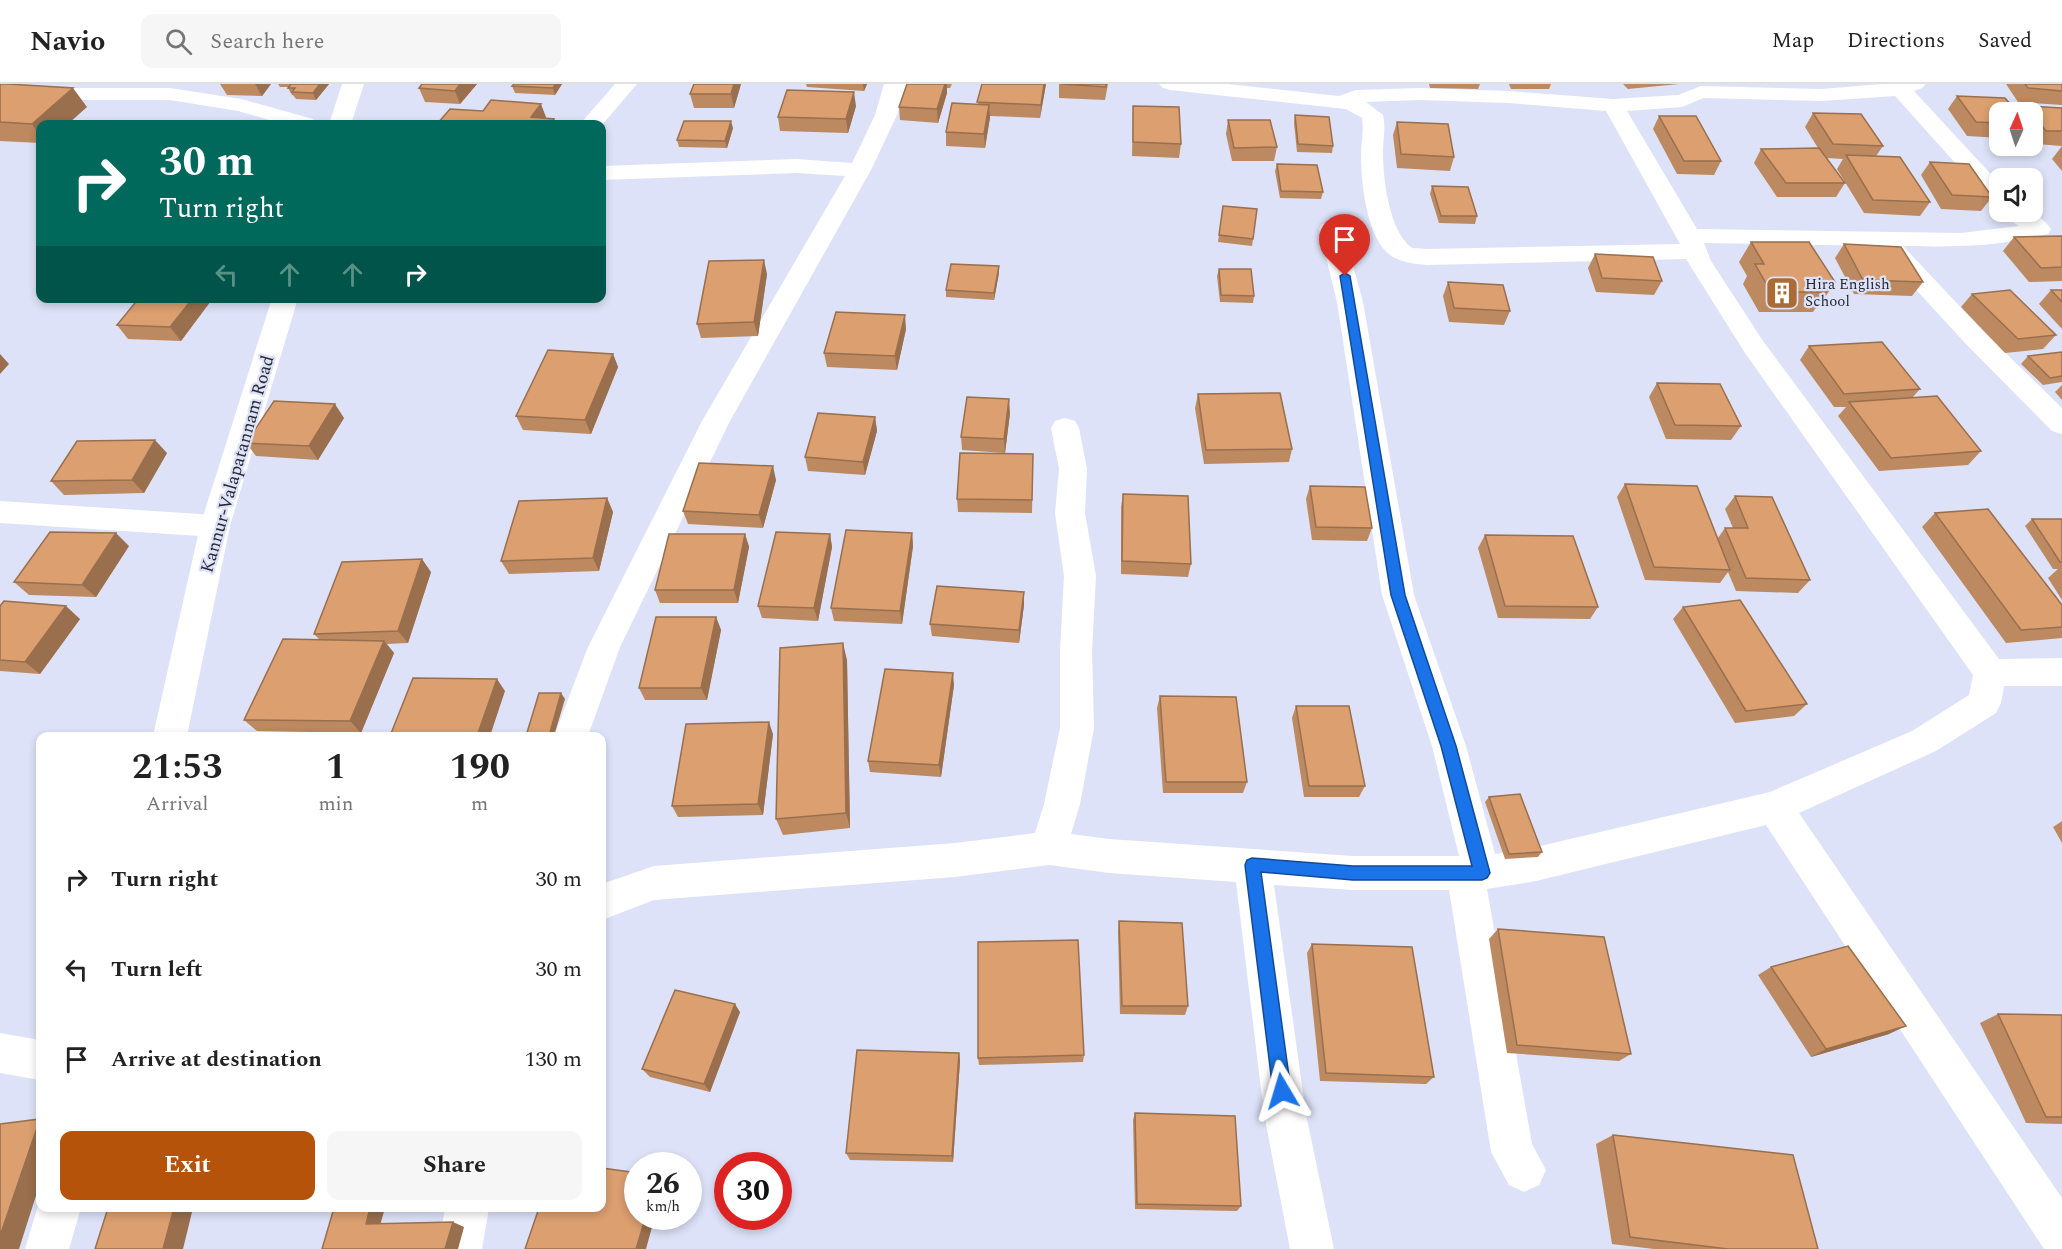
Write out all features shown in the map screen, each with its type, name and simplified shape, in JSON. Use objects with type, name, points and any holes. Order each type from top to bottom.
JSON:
[{"type":"street","points":[[341,120],[353,84]]},
{"type":"street","points":[[594,120],[626,84]]},
{"type":"street","points":[[572,732],[604,647],[716,422],[860,170],[886,115],[895,84]]},
{"type":"street","points":[[1170,84],[1343,103],[1351,93]]},
{"type":"street","points":[[1351,93],[1496,90],[1613,105],[1682,101],[1695,89],[1819,90],[1908,87],[1989,186]]},
{"type":"street","points":[[1351,93],[1372,116],[1373,185],[1377,203],[1398,250],[1408,255],[1427,257],[1692,244],[1882,238],[1961,240],[2005,237],[2050,227]]},
{"type":"street","points":[[0,94],[170,94],[241,105],[292,120]]},
{"type":"street","points":[[606,901],[654,884],[817,868],[955,860],[1049,848],[1109,856],[1353,873],[1474,873],[1536,864],[1774,807],[1933,735],[1984,703],[1990,673],[1951,616],[1754,347],[1613,105]]},
{"type":"street","points":[[606,173],[796,166],[860,170]]},
{"type":"street","points":[[1331,229],[1350,302],[1398,595],[1449,746],[1474,873],[1512,1152],[1524,1170]]},
{"type":"street","points":[[1882,238],[2009,375],[2062,424]]},
{"type":"street","name":"Kannur-Valapatannam Road","points":[[171,732],[215,526],[283,303]]},
{"type":"street","points":[[1049,848],[1062,804],[1077,728],[1076,651],[1080,576],[1070,513],[1073,469],[1065,428]]},
{"type":"street","points":[[0,512],[215,526]]},
{"type":"street","points":[[1990,673],[2062,672]]},
{"type":"street","points":[[1774,807],[2062,1238]]},
{"type":"street","points":[[1252,865],[1285,1114],[1312,1249]]},
{"type":"street","points":[[0,1053],[36,1059]]},
{"type":"street","points":[[47,1249],[58,1212]]},
{"type":"street","points":[[460,1249],[466,1212]]},
{"type":"building","points":[[0,84],[73,88],[32,124],[0,122]]},
{"type":"building","points":[[291,84],[320,84],[313,93],[292,92],[295,88],[288,88]]},
{"type":"building","points":[[422,84],[460,84],[455,91],[419,88]]},
{"type":"building","points":[[514,84],[555,84],[553,88],[512,86]]},
{"type":"building","points":[[694,84],[734,84],[731,94],[690,94]]},
{"type":"building","points":[[907,84],[945,84],[937,109],[899,107]]},
{"type":"building","points":[[982,84],[1044,84],[1041,105],[977,102]]},
{"type":"building","points":[[1061,84],[1106,84],[1106,87]]},
{"type":"building","points":[[2025,84],[2062,84],[2062,91],[2028,88]]},
{"type":"building","points":[[787,90],[854,92],[846,119],[778,117]]},
{"type":"building","points":[[1957,96],[2005,98],[2008,102],[1989,102],[1989,123],[1976,122]]},
{"type":"building","points":[[491,100],[541,104],[531,117],[554,119],[440,120],[450,109],[483,111]]},
{"type":"building","points":[[952,103],[989,105],[984,134],[946,132]]},
{"type":"building","points":[[1133,106],[1179,107],[1181,144],[1133,142]]},
{"type":"building","points":[[2043,107],[2062,108],[2062,131],[2046,131],[2043,127]]},
{"type":"building","points":[[1813,113],[1861,114],[1883,146],[1833,144]]},
{"type":"building","points":[[1295,115],[1329,117],[1333,146],[1298,144]]},
{"type":"building","points":[[1659,116],[1696,116],[1721,161],[1684,161]]},
{"type":"building","points":[[1228,120],[1270,120],[1277,147],[1234,148]]},
{"type":"building","points":[[684,121],[731,121],[725,141],[677,140]]},
{"type":"building","points":[[1397,122],[1448,124],[1454,157],[1401,154]]},
{"type":"building","points":[[1819,148],[1845,183],[1786,183],[1761,149]]},
{"type":"building","points":[[1846,155],[1900,157],[1930,202],[1873,200]]},
{"type":"building","points":[[1930,162],[1969,164],[1989,193],[1989,197],[1952,195]]},
{"type":"building","points":[[1277,164],[1317,165],[1323,192],[1281,191]]},
{"type":"building","points":[[1432,186],[1468,187],[1477,216],[1441,216]]},
{"type":"building","points":[[1223,206],[1257,209],[1253,239],[1219,235]]},
{"type":"building","points":[[2062,236],[2062,267],[2041,268],[2014,237]]},
{"type":"building","points":[[1751,242],[1809,242],[1835,282],[1820,282],[1826,292],[1771,292],[1755,264],[1764,264]]},
{"type":"building","points":[[1844,244],[1901,247],[1923,282],[1863,280]]},
{"type":"building","points":[[1595,254],[1653,257],[1662,281],[1602,278]]},
{"type":"building","points":[[764,260],[754,322],[697,324],[709,261]]},
{"type":"building","points":[[951,264],[999,266],[994,293],[946,290]]},
{"type":"building","points":[[1219,269],[1251,269],[1254,296],[1221,295]]},
{"type":"building","points":[[1448,282],[1503,285],[1510,311],[1454,308]]},
{"type":"building","points":[[2010,290],[2056,335],[2018,339],[1972,294]]},
{"type":"building","points":[[2051,290],[2062,290],[2062,302]]},
{"type":"building","points":[[135,303],[189,303],[170,327],[117,325]]},
{"type":"building","points":[[836,312],[905,315],[895,356],[824,353]]},
{"type":"building","points":[[1882,342],[1920,389],[1844,394],[1809,346]]},
{"type":"building","points":[[548,350],[613,354],[585,420],[516,416]]},
{"type":"building","points":[[2062,352],[2062,376],[2050,378],[2028,356]]},
{"type":"building","points":[[1657,383],[1720,384],[1741,426],[1675,425]]},
{"type":"building","points":[[1280,393],[1292,449],[1206,450],[1198,394]]},
{"type":"building","points":[[1937,396],[1981,451],[1891,458],[1849,402]]},
{"type":"building","points":[[967,397],[1009,399],[1004,439],[961,437]]},
{"type":"building","points":[[274,401],[335,404],[309,446],[246,443]]},
{"type":"building","points":[[818,413],[875,417],[863,462],[805,457]]},
{"type":"building","points":[[155,440],[132,480],[51,481],[77,441]]},
{"type":"building","points":[[960,453],[1033,454],[1032,500],[957,499]]},
{"type":"building","points":[[699,463],[773,466],[759,515],[683,511]]},
{"type":"building","points":[[1625,484],[1697,486],[1730,570],[1654,567]]},
{"type":"building","points":[[1310,486],[1365,487],[1372,528],[1316,527]]},
{"type":"building","points":[[1123,494],[1188,496],[1191,564],[1122,561]]},
{"type":"building","points":[[1735,496],[1772,497],[1810,580],[1746,578],[1725,528],[1748,528]]},
{"type":"building","points":[[607,498],[593,558],[501,561],[519,501]]},
{"type":"building","points":[[1988,509],[2062,605],[2062,627],[2021,630],[1935,513]]},
{"type":"building","points":[[2032,519],[2062,519],[2062,562],[2060,562]]},
{"type":"building","points":[[846,530],[912,533],[900,611],[831,608]]},
{"type":"building","points":[[50,532],[116,533],[82,585],[14,582]]},
{"type":"building","points":[[776,532],[830,534],[814,608],[758,606]]},
{"type":"building","points":[[669,534],[745,534],[734,590],[655,590]]},
{"type":"building","points":[[1485,535],[1573,536],[1598,607],[1505,606]]},
{"type":"building","points":[[422,559],[398,631],[314,634],[342,562]]},
{"type":"building","points":[[937,586],[1024,592],[1019,630],[930,624]]},
{"type":"building","points":[[1740,600],[1807,704],[1746,711],[1683,607]]},
{"type":"building","points":[[4,601],[66,606],[25,662],[0,660],[0,606]]},
{"type":"building","points":[[656,617],[716,617],[701,688],[639,688]]},
{"type":"building","points":[[283,639],[384,641],[350,721],[244,720]]},
{"type":"building","points":[[843,643],[846,813],[776,819],[780,648]]},
{"type":"building","points":[[885,669],[953,673],[939,765],[868,761]]},
{"type":"building","points":[[413,678],[497,679],[478,732],[392,732]]},
{"type":"building","points":[[539,693],[561,693],[550,732],[527,732]]},
{"type":"building","points":[[1160,696],[1236,697],[1247,782],[1166,782]]},
{"type":"building","points":[[1296,706],[1349,706],[1365,786],[1309,786]]},
{"type":"building","points":[[769,722],[758,804],[672,806],[686,724]]},
{"type":"building","points":[[1520,794],[1542,852],[1509,854],[1489,797]]},
{"type":"building","points":[[1119,921],[1182,923],[1188,1006],[1122,1006]]},
{"type":"building","points":[[1498,929],[1604,937],[1631,1054],[1517,1045]]},
{"type":"building","points":[[1078,940],[1084,1055],[978,1058],[978,942]]},
{"type":"building","points":[[1312,944],[1412,947],[1434,1077],[1326,1073]]},
{"type":"building","points":[[1848,946],[1906,1026],[1826,1049],[1771,967]]},
{"type":"building","points":[[675,990],[735,1004],[704,1084],[642,1069]]},
{"type":"building","points":[[1998,1014],[2062,1015],[2062,1117],[2046,1117]]},
{"type":"building","points":[[857,1050],[959,1053],[952,1156],[846,1153]]},
{"type":"building","points":[[1135,1113],[1235,1116],[1241,1206],[1137,1204]]},
{"type":"building","points":[[36,1120],[36,1131],[0,1236],[0,1124]]},
{"type":"building","points":[[1613,1135],[1793,1155],[1818,1249],[1728,1249],[1630,1237]]},
{"type":"building","points":[[606,1169],[624,1171],[624,1230],[642,1230],[636,1249],[525,1249],[538,1212],[606,1212]]},
{"type":"building","points":[[107,1212],[173,1212],[163,1249],[95,1249]]},
{"type":"building","points":[[333,1212],[369,1212],[366,1224],[453,1222],[445,1249],[322,1249]]},
{"type":"place","name":"Hira English School","points":[[1782,293]]},
{"type":"route","points":[[1282,1091],[1252,865],[1353,873],[1482,873],[1449,746],[1398,595],[1345,276]]}]
